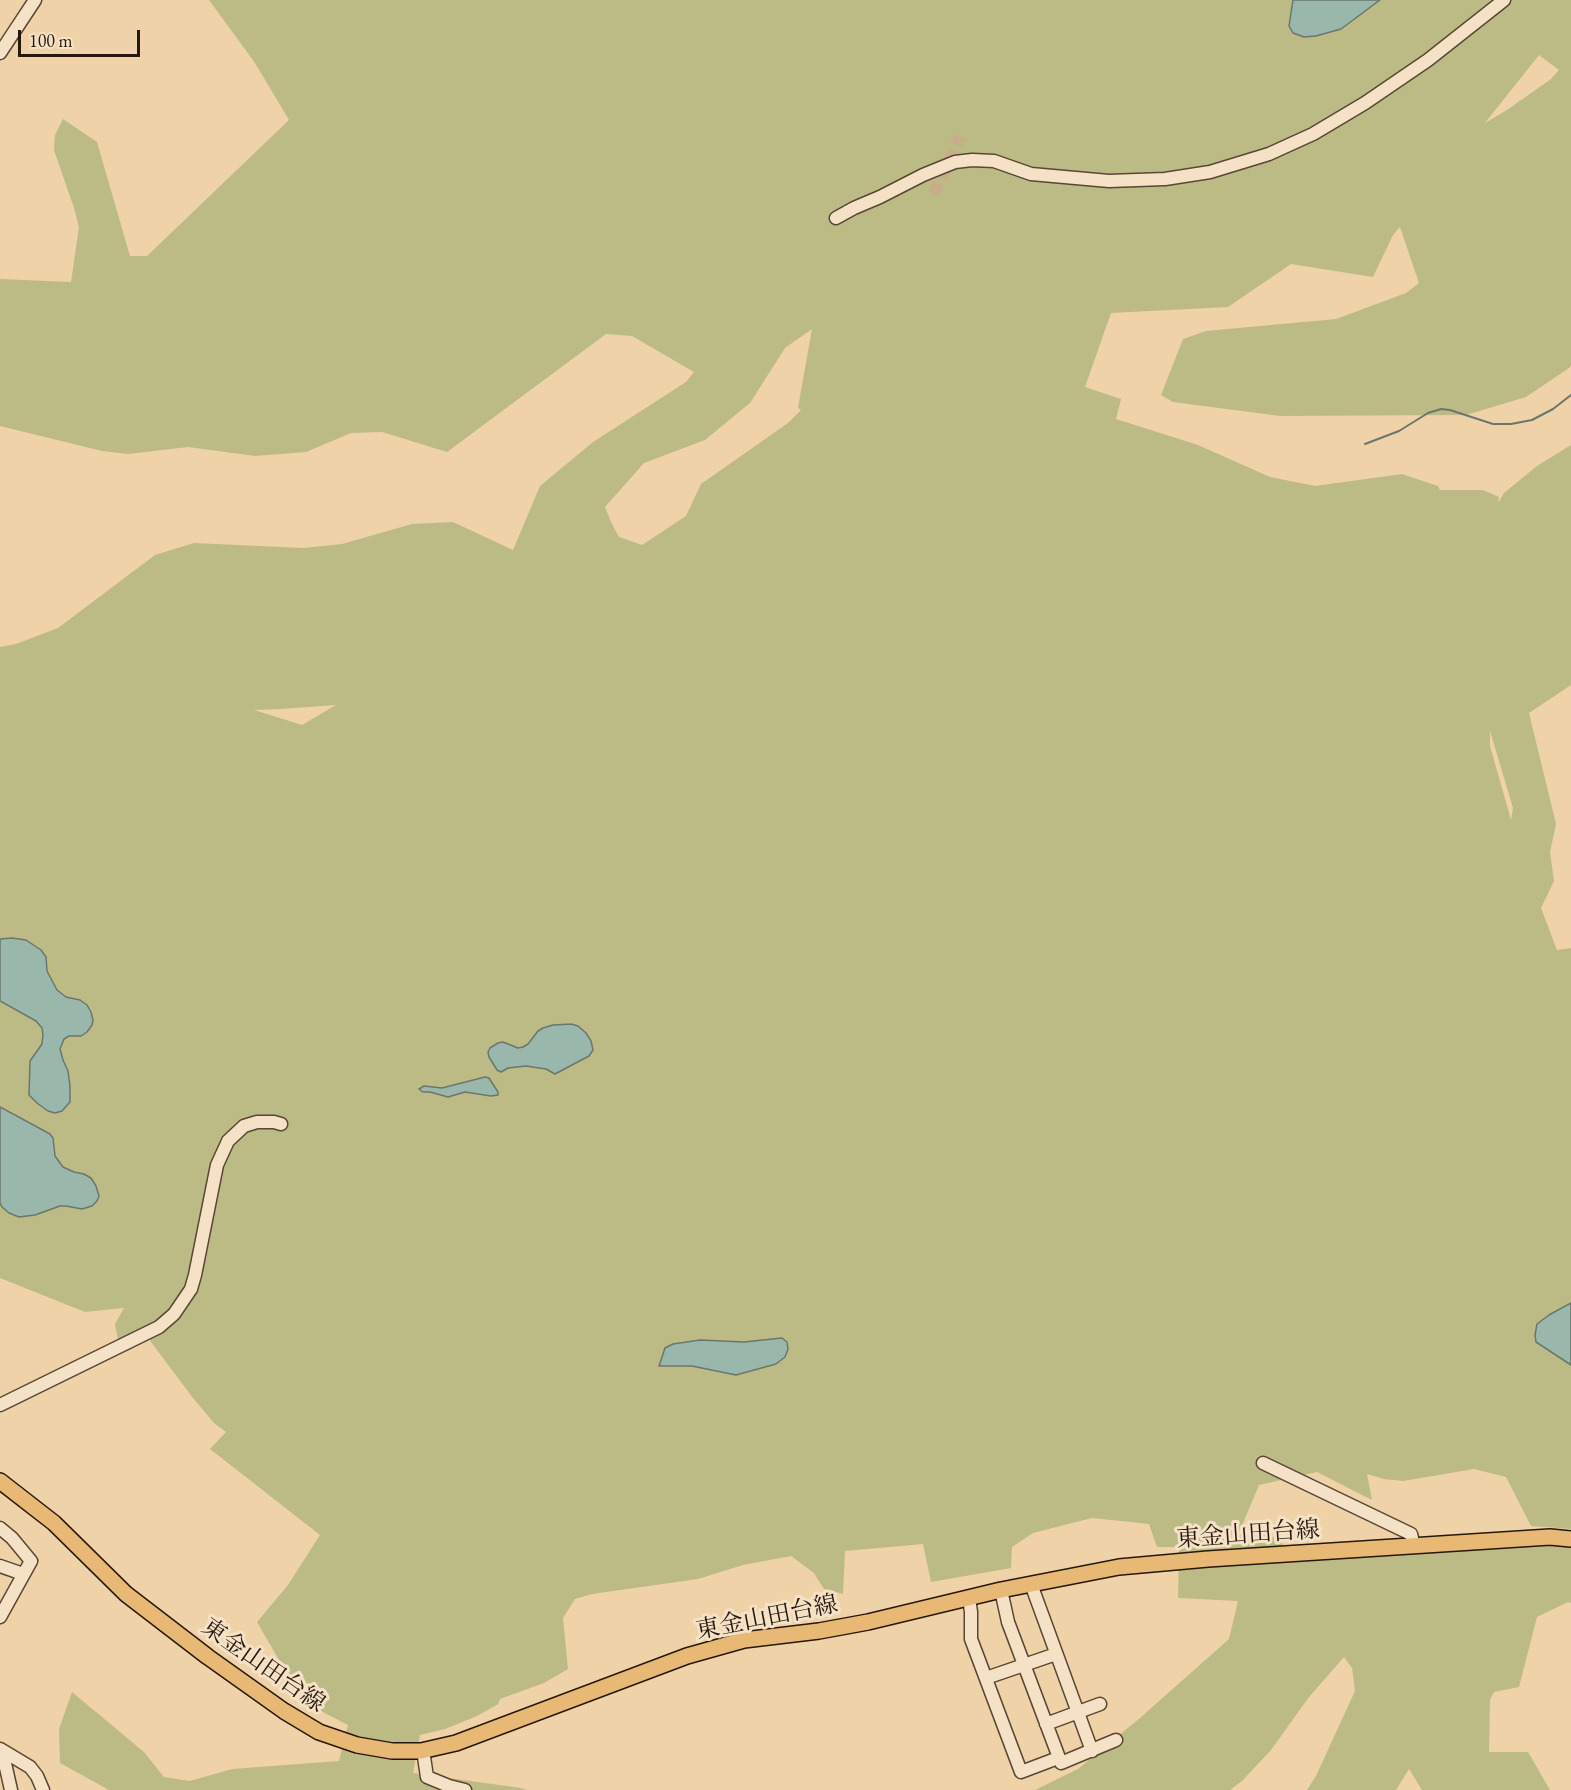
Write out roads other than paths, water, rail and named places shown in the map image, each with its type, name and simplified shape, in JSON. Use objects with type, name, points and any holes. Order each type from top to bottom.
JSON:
[{"type":"main road","name":"東金山田台線","points":[[0,1481],[54,1523],[126,1594],[208,1657],[284,1711],[319,1732],[357,1745],[392,1751],[423,1750],[456,1743],[694,1654],[744,1640],[819,1631],[868,1622],[1001,1590],[1119,1567],[1208,1559],[1550,1537],[1571,1539]]},
{"type":"street","points":[[0,53],[35,0]]},
{"type":"street","points":[[836,218],[923,175],[955,162],[994,161],[1031,174],[1108,181],[1165,179],[1210,172],[1269,154],[1313,134],[1365,103],[1428,60],[1504,0]]},
{"type":"street","points":[[0,1405],[159,1327],[174,1314],[190,1289],[195,1275],[217,1166],[228,1141],[244,1126],[257,1122],[281,1124]]},
{"type":"street","points":[[1263,1463],[1411,1534],[1414,1546]]},
{"type":"street","points":[[0,1528],[32,1561],[0,1617]]},
{"type":"street","points":[[0,1566],[23,1574]]},
{"type":"street","points":[[1031,1584],[1092,1750]]},
{"type":"street","points":[[1001,1590],[1008,1622],[1061,1764],[1116,1740]]},
{"type":"street","points":[[969,1598],[971,1639],[1021,1772],[1059,1758]]},
{"type":"street","points":[[986,1678],[1056,1654]]},
{"type":"street","points":[[1046,1724],[1100,1704]]},
{"type":"street","points":[[1,1749],[11,1790]]},
{"type":"street","points":[[1,1749],[30,1767],[43,1790]]},
{"type":"street","points":[[423,1750],[427,1777],[465,1790]]},
{"type":"waterway","points":[[1365,444],[1399,431],[1428,413],[1441,409],[1493,424],[1511,424],[1532,420],[1553,409],[1571,395]]},
{"type":"tunnel","points":[[934,194],[960,137]]}]
